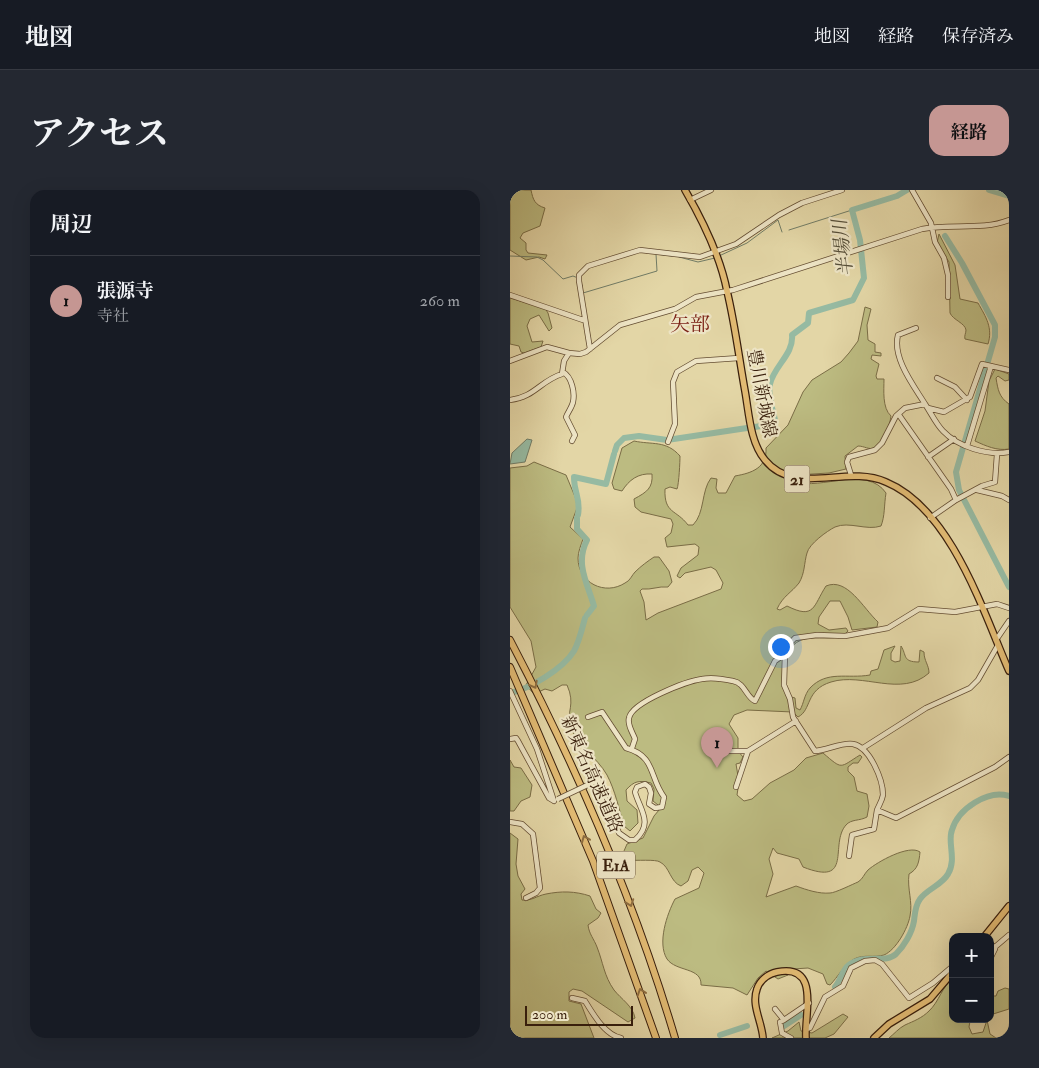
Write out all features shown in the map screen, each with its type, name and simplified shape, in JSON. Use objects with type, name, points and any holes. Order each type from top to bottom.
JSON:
[{"type":"highway","name":"新東名高速道路","points":[[510,640],[541,698],[592,809],[624,888],[675,1038]]},
{"type":"highway","name":"新東名高速道路","points":[[510,667],[606,894],[656,1038]]},
{"type":"main road","name":"豊川新城線","points":[[685,190],[716,252],[728,291],[755,442],[766,461],[784,474],[799,479],[851,475],[877,478],[896,486],[910,496],[930,518],[961,560],[1009,671]]},
{"type":"main road","points":[[987,933],[1009,906]]},
{"type":"main road","points":[[762,1038],[755,1000],[756,990],[767,976],[776,972],[795,973],[803,979],[807,987],[809,1003],[806,1038]]},
{"type":"main road","points":[[874,1038],[889,1024],[930,999],[949,977]]},
{"type":"street","points":[[690,200],[710,190]]},
{"type":"street","points":[[590,349],[583,320],[578,279],[588,266],[640,250],[674,253],[694,258],[716,252],[736,244],[802,202],[842,190]]},
{"type":"street","points":[[912,190],[933,227],[935,242],[947,267],[948,297]]},
{"type":"street","points":[[510,362],[547,347],[580,354],[590,349],[620,325],[675,309],[696,297],[728,291],[933,227],[987,226],[1009,220]]},
{"type":"street","points":[[510,295],[583,320]]},
{"type":"street","points":[[916,328],[898,335],[898,346],[906,377],[943,431],[964,445],[997,454],[1009,452]]},
{"type":"street","points":[[563,372],[564,361],[569,353]]},
{"type":"street","points":[[668,441],[674,424],[673,382],[677,372],[696,361],[740,358]]},
{"type":"street","points":[[851,475],[847,459],[879,448],[894,418],[905,408],[927,406],[944,412],[970,397],[982,364],[1009,370]]},
{"type":"street","points":[[964,445],[988,365]]},
{"type":"street","points":[[510,400],[528,396],[548,379],[563,372]]},
{"type":"street","points":[[563,372],[569,377],[574,399],[566,417],[575,435],[572,441]]},
{"type":"street","points":[[937,378],[955,387],[967,400]]},
{"type":"street","points":[[898,415],[960,499]]},
{"type":"street","points":[[928,457],[954,439]]},
{"type":"street","points":[[930,518],[960,499],[995,482],[997,454]]},
{"type":"street","points":[[977,490],[1009,500]]},
{"type":"street","points":[[849,856],[852,835],[874,830],[877,810],[882,797],[881,782],[863,748],[850,744],[815,750],[792,714],[790,699],[784,685],[785,654],[788,645],[795,638],[817,635],[844,636],[888,628],[919,609],[955,612],[997,604],[1009,608]]},
{"type":"street","points":[[863,748],[926,708],[970,688],[978,680],[1009,621]]},
{"type":"street","points":[[632,748],[635,739],[628,723],[628,718],[631,713],[645,703],[676,686],[709,678],[740,683],[752,700],[755,701],[775,661],[785,654]]},
{"type":"street","points":[[510,691],[537,749],[556,800]]},
{"type":"street","points":[[510,739],[516,738],[518,741],[549,798],[556,800],[598,780],[619,834],[629,840],[635,840],[641,834],[644,819],[642,804],[635,792],[637,788],[644,784],[649,787],[651,793],[649,804],[655,808],[662,807],[665,804],[664,797],[657,785],[651,764],[632,748],[626,748],[602,712],[588,717]]},
{"type":"street","points":[[722,751],[748,751],[796,721]]},
{"type":"street","points":[[736,787],[748,751]]},
{"type":"street","points":[[877,810],[896,818],[995,767],[1009,757]]},
{"type":"street","points":[[510,822],[522,824],[533,834],[540,888],[536,894],[526,898]]},
{"type":"street","points":[[995,947],[1009,935]]},
{"type":"street","points":[[806,1029],[810,1028],[825,997],[843,986],[851,968],[865,961],[875,960],[882,964],[909,998],[937,980],[949,970]]},
{"type":"street","points":[[572,998],[585,1001],[608,1030],[621,1038]]},
{"type":"street","points":[[791,1038],[782,1033],[780,1022],[809,1003]]},
{"type":"street","points":[[776,1009],[784,1020]]},
{"type":"shaded area","points":[[510,190],[531,190],[535,202],[545,208],[540,226],[523,233],[520,238],[526,243],[528,253],[547,255],[545,259],[539,257],[526,260],[510,250]]},
{"type":"shaded area","points":[[939,234],[955,265],[960,299],[978,303],[986,318],[990,333],[988,344],[965,339],[965,328],[950,313],[949,262],[937,243]]},
{"type":"shaded area","points":[[510,298],[545,308],[552,328],[549,331],[539,315],[530,319],[527,326],[532,342],[543,341],[541,347],[524,353],[521,352],[519,346],[510,344]]},
{"type":"shaded area","points":[[865,307],[871,309],[867,325],[868,340],[875,344],[875,352],[881,353],[881,356],[872,355],[871,359],[879,364],[877,379],[884,379],[885,404],[891,416],[888,429],[883,439],[874,448],[858,446],[845,456],[846,469],[829,473],[796,475],[795,482],[806,484],[856,479],[878,485],[886,493],[881,526],[840,525],[819,538],[808,549],[799,583],[784,598],[777,609],[780,610],[787,606],[803,612],[808,611],[815,605],[826,586],[834,584],[841,586],[854,595],[878,622],[877,627],[852,630],[840,601],[830,601],[819,617],[818,624],[829,630],[846,628],[848,631],[842,636],[834,638],[805,639],[797,642],[790,650],[785,662],[784,683],[788,696],[795,698],[796,708],[800,710],[808,691],[817,682],[830,677],[870,675],[871,671],[878,669],[884,650],[895,646],[891,653],[891,660],[895,662],[900,661],[901,646],[907,659],[919,662],[920,650],[924,652],[929,673],[918,680],[906,684],[856,680],[831,682],[817,690],[805,710],[798,717],[793,712],[747,710],[734,715],[729,724],[738,738],[738,751],[743,757],[740,763],[736,764],[739,782],[737,795],[744,801],[752,799],[770,783],[794,770],[806,758],[823,753],[838,765],[844,765],[860,755],[862,757],[858,763],[853,763],[848,767],[848,771],[854,777],[857,791],[867,794],[869,806],[867,817],[846,825],[841,833],[835,868],[829,872],[819,872],[803,867],[799,859],[777,853],[773,848],[769,859],[773,874],[766,897],[796,886],[822,893],[836,892],[858,882],[868,870],[878,863],[901,852],[915,850],[920,852],[917,865],[909,874],[910,916],[901,938],[893,948],[884,955],[854,959],[830,985],[827,984],[823,974],[808,968],[793,969],[788,975],[778,979],[766,971],[758,978],[747,995],[733,988],[701,985],[697,975],[676,966],[667,959],[664,952],[663,937],[666,920],[672,905],[675,899],[699,888],[704,873],[698,867],[692,870],[688,881],[681,886],[674,881],[666,867],[660,862],[627,860],[624,851],[627,844],[643,838],[659,810],[658,805],[653,801],[654,789],[651,783],[637,782],[626,790],[627,801],[637,810],[638,823],[630,831],[624,826],[615,793],[607,775],[573,733],[569,721],[571,698],[567,685],[562,685],[552,691],[545,689],[534,694],[526,685],[536,667],[531,641],[510,607],[510,468],[527,466],[534,462],[566,475],[576,499],[577,508],[570,527],[583,539],[578,556],[579,567],[594,585],[609,588],[617,587],[628,581],[649,560],[659,557],[669,571],[672,582],[668,587],[642,589],[640,591],[644,602],[646,620],[658,613],[721,589],[723,583],[716,570],[711,567],[685,573],[680,578],[677,576],[681,568],[698,555],[699,547],[695,544],[667,547],[665,538],[671,533],[673,524],[671,519],[641,512],[635,507],[634,499],[648,489],[652,474],[634,478],[622,491],[614,489],[612,483],[622,448],[634,441],[658,444],[669,447],[680,456],[677,489],[670,487],[665,489],[666,503],[688,525],[693,525],[697,520],[711,478],[717,479],[716,488],[718,493],[726,493],[735,476],[753,471],[761,465],[766,455],[766,448],[788,425],[803,392],[812,380],[841,362],[858,341]]},
{"type":"shaded area","points":[[995,369],[1009,374],[1009,380],[1005,381],[998,376],[996,378],[999,393],[1009,404],[1009,449],[996,449],[975,441],[985,411],[989,381]]},
{"type":"shaded area","points":[[527,439],[532,440],[525,462],[510,464],[512,453]]},
{"type":"shaded area","points":[[510,760],[514,767],[521,768],[532,785],[530,797],[521,801],[514,811],[510,811]]},
{"type":"shaded area","points":[[510,833],[518,839],[516,864],[518,876],[525,889],[521,894],[522,900],[563,892],[590,896],[596,909],[601,913],[598,918],[588,925],[589,931],[611,985],[629,1006],[635,1018],[628,1022],[582,991],[573,989],[569,992],[569,1001],[581,1004],[594,1038],[510,1038]]},
{"type":"shaded area","points":[[949,982],[949,1023],[970,1023],[972,1034],[983,1032],[988,1023],[990,1034],[996,1038],[889,1038],[903,1026],[929,1011]]},
{"type":"shaded area","points":[[1005,988],[1009,989],[1009,1009],[994,1014],[994,996],[996,996],[998,991]]},
{"type":"shaded area","points":[[843,1014],[848,1017],[834,1034],[825,1038],[772,1038],[788,1031],[799,1022],[801,1031],[812,1033]]},
{"type":"waterway","name":"半場川","points":[[755,427],[772,424],[775,420],[769,388],[775,371],[790,348],[792,335],[808,323],[809,313],[853,300],[864,278],[860,240],[852,210],[897,196],[907,190]]},
{"type":"waterway","name":"半場川","points":[[989,190],[1009,196]]},
{"type":"waterway","points":[[789,230],[852,210]]},
{"type":"waterway","points":[[719,256],[747,243],[778,220],[782,232]]},
{"type":"waterway","points":[[945,236],[962,263],[995,325],[995,337],[956,472],[959,490],[1009,587]]},
{"type":"waterway","points":[[582,285],[583,293],[657,271],[656,254],[672,256]]},
{"type":"waterway","points":[[510,256],[537,257],[543,260],[563,279],[573,276],[578,278]]},
{"type":"waterway","points":[[679,257],[698,262],[715,258]]},
{"type":"waterway","name":"半場川","points":[[615,451],[617,445],[624,438],[639,436],[667,440],[747,428]]},
{"type":"waterway","name":"半場川","points":[[578,515],[579,504],[574,477],[606,484],[614,454]]},
{"type":"waterway","name":"半場川","points":[[577,518],[577,529],[587,540],[582,557],[582,565],[594,606],[587,615]]},
{"type":"waterway","name":"半場川","points":[[510,693],[518,691],[545,677],[562,665],[574,651],[585,618]]},
{"type":"waterway","points":[[835,987],[845,970],[855,961],[891,957],[902,947],[911,930],[918,902],[926,892],[945,878],[951,868],[951,835],[955,822],[960,815],[975,802],[983,798],[992,795],[1009,796]]},
{"type":"waterway","points":[[784,1026],[801,1015]]},
{"type":"waterway","points":[[720,1035],[747,1026]]},
{"type":"place","name":"張源寺","points":[[717,768]]},
{"type":"district","name":"矢部","points":[[690,324]]}]
